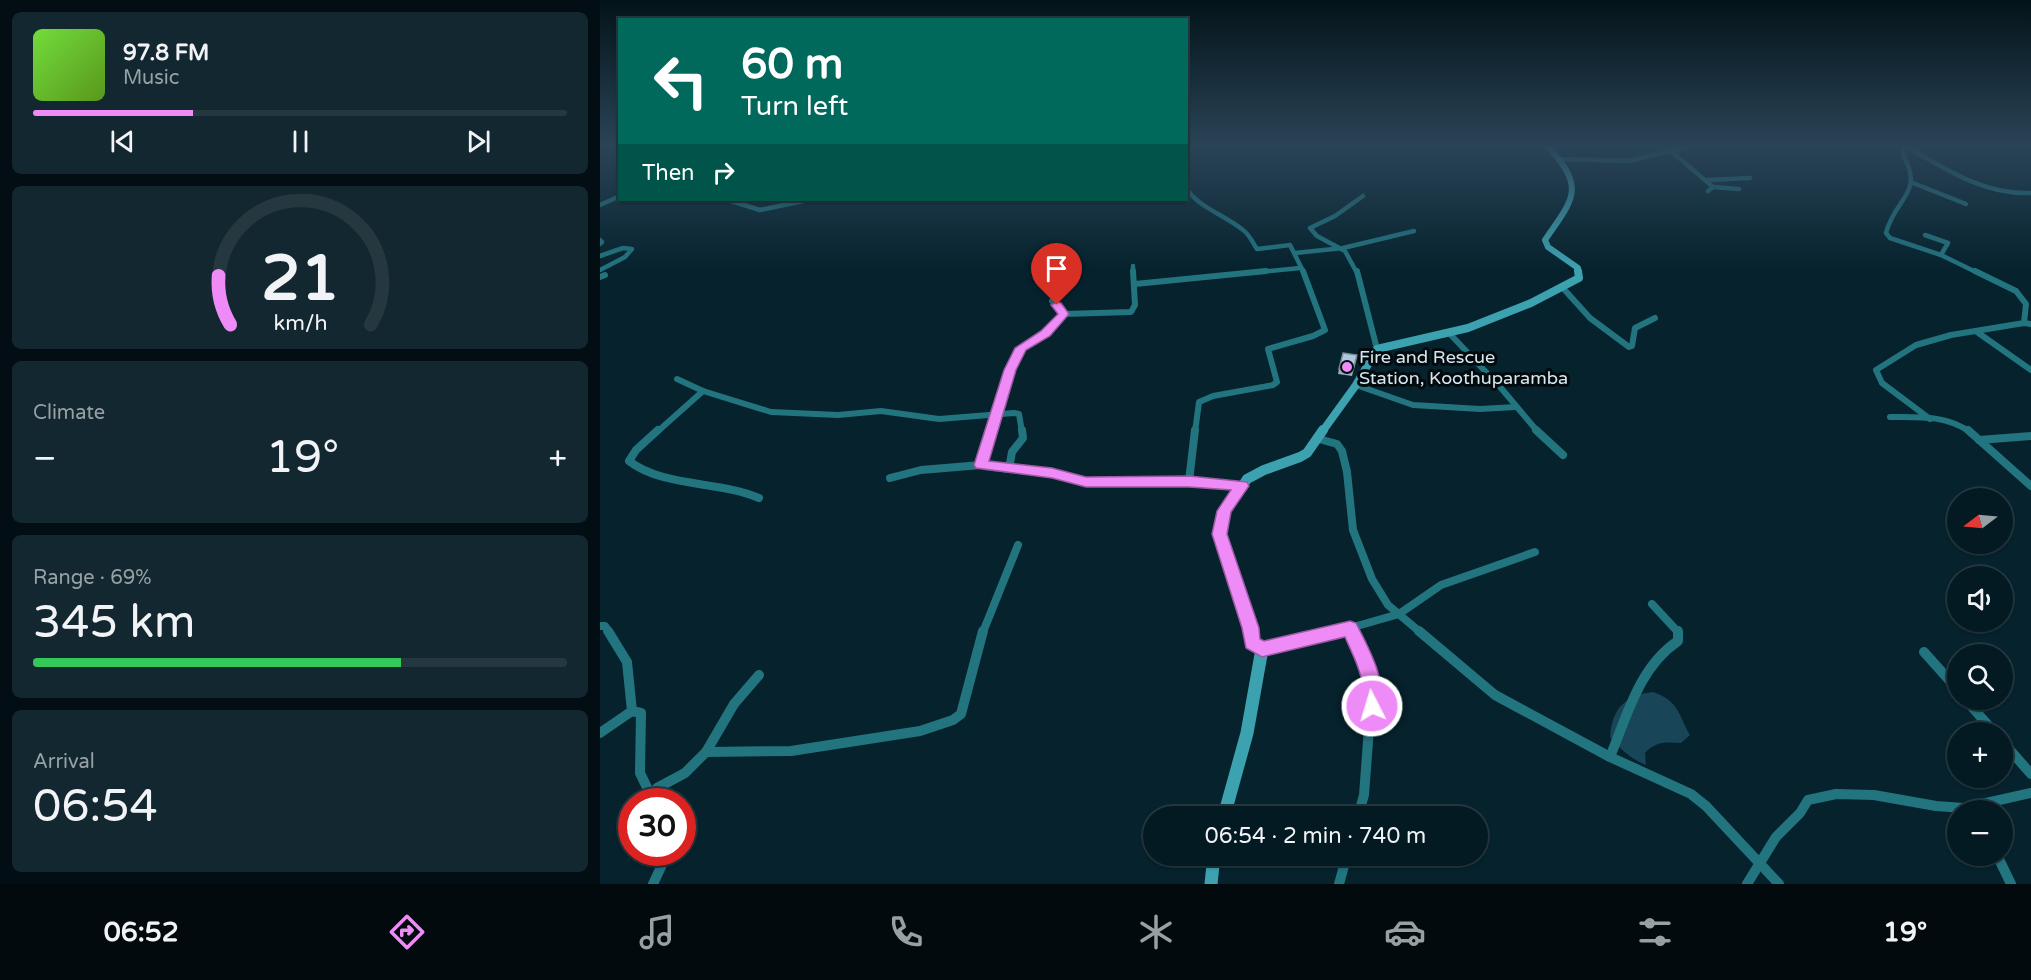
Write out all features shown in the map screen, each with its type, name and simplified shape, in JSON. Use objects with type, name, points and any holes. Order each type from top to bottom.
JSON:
[{"type":"main road","points":[[1227,806],[1247,732],[1262,649],[1252,643],[1250,628],[1220,534],[1224,511],[1248,478],[1297,460],[1319,439],[1377,350],[1401,342],[1450,334],[1531,303],[1579,278],[1580,273],[1571,262],[1548,247],[1545,240],[1572,198],[1571,187]]},
{"type":"main road","points":[[1211,884],[1213,866]]},
{"type":"street","points":[[1708,191],[1713,187]]},
{"type":"street","points":[[1716,187],[1739,189]]},
{"type":"street","points":[[1912,187],[1892,213],[1886,233],[1890,238],[1941,255],[2016,291],[2026,304],[2027,323],[1951,335],[1916,345],[1876,370],[1882,383],[1930,419]]},
{"type":"street","points":[[1924,187],[1966,204]]},
{"type":"street","points":[[1991,187],[2017,195],[2031,193]]},
{"type":"street","points":[[1188,191],[1195,201],[1217,212],[1245,231],[1257,249],[1290,245],[1325,330],[1313,336],[1268,349],[1277,376],[1277,382],[1274,385],[1213,396],[1198,402],[1189,482]]},
{"type":"street","points":[[1363,196],[1335,216],[1310,228],[1319,238],[1343,248],[1352,260],[1366,302],[1377,350]]},
{"type":"street","points":[[600,205],[618,197]]},
{"type":"street","points":[[728,201],[760,210],[803,201]]},
{"type":"street","points":[[1295,253],[1343,248],[1414,231]]},
{"type":"street","points":[[1925,235],[1948,243],[1941,255]]},
{"type":"street","points":[[600,256],[623,248],[632,249],[626,256],[600,270]]},
{"type":"street","points":[[981,465],[1010,370],[1021,348],[1045,333],[1064,314],[1128,313],[1135,305],[1136,284],[1133,266]]},
{"type":"street","points":[[1136,284],[1300,268]]},
{"type":"street","points":[[1562,287],[1590,318],[1629,347],[1632,346],[1635,328],[1655,318]]},
{"type":"street","points":[[1052,301],[1064,314]]},
{"type":"street","points":[[1977,332],[2031,370]]},
{"type":"street","points":[[1450,334],[1501,388],[1536,430],[1563,455]]},
{"type":"street","points":[[677,379],[703,391],[771,412],[838,415],[881,411],[939,419],[1019,414],[1023,438],[1012,452],[1009,469]]},
{"type":"street","points":[[1356,385],[1413,405],[1480,410],[1516,406]]},
{"type":"street","points":[[703,391],[636,450],[629,461],[636,467],[667,476],[725,487],[759,498]]},
{"type":"street","points":[[1890,417],[1951,421],[1979,440],[2031,486]]},
{"type":"street","points":[[1979,440],[2031,436]]},
{"type":"street","points":[[1319,439],[1337,444],[1340,450],[1350,485],[1352,529],[1377,590],[1399,614],[1495,695],[1610,757],[1691,794],[1706,806],[1779,884]]},
{"type":"street","points":[[890,478],[921,470],[981,465],[1052,473],[1086,482],[1189,482],[1242,486]]},
{"type":"street","points":[[706,752],[791,752],[920,731],[953,720],[961,714],[983,631],[1018,545]]},
{"type":"street","points":[[1262,649],[1399,614],[1441,585],[1535,552]]},
{"type":"street","points":[[1610,757],[1650,667],[1670,645],[1678,641],[1678,630],[1652,604]]},
{"type":"street","points":[[600,626],[605,626],[627,662],[632,711]]},
{"type":"street","points":[[1350,628],[1368,670],[1372,688],[1364,795],[1361,806]]},
{"type":"street","points":[[1924,652],[1947,678]]},
{"type":"street","points":[[657,788],[684,773],[706,752],[734,704],[759,675]]},
{"type":"street","points":[[1975,710],[1985,722]]},
{"type":"street","points":[[600,733],[632,711],[641,713],[640,773],[647,788]]},
{"type":"street","points":[[2013,754],[2031,774]]},
{"type":"street","points":[[2002,800],[2031,793]]},
{"type":"street","points":[[1747,884],[1776,837],[1800,813],[1808,800],[1836,794],[1874,795],[1947,807]]},
{"type":"street","points":[[653,884],[661,866]]},
{"type":"street","points":[[1339,884],[1344,866]]},
{"type":"street","points":[[2002,866],[2011,884]]},
{"type":"shaded area","points":[[1653,692],[1673,704],[1690,735],[1681,743],[1653,746],[1645,753],[1646,765],[1626,754],[1610,737],[1614,718],[1622,705],[1635,696]]},
{"type":"building","points":[[1343,353],[1357,355],[1353,370],[1339,369]]},
{"type":"place","name":"Fire and Rescue Station, Koothuparamba","points":[[1347,367]]},
{"type":"route","points":[[1057,305],[1064,314],[1045,333],[1021,348],[1010,370],[981,465],[1052,473],[1086,482],[1189,482],[1242,486],[1224,511],[1220,523],[1220,534],[1228,566],[1250,628],[1252,643],[1262,649],[1350,628],[1368,670],[1372,688],[1372,706]]}]
